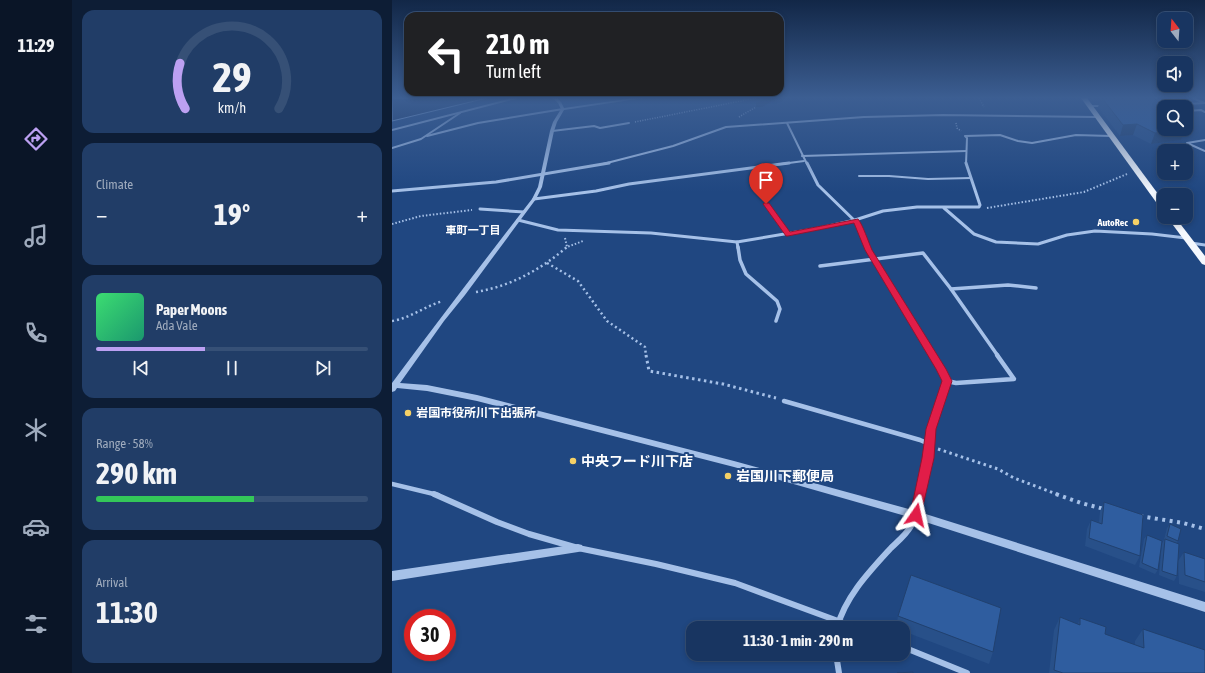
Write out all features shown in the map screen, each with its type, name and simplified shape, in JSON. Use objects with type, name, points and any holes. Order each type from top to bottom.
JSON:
[{"type":"highway","points":[[1106,129],[1157,197]]},
{"type":"highway","points":[[1176,224],[1205,262]]},
{"type":"street","points":[[427,136],[437,129]]},
{"type":"street","points":[[392,148],[451,129]]},
{"type":"street","points":[[394,387],[442,320],[534,199],[540,186],[552,130],[558,129]]},
{"type":"street","points":[[392,191],[489,183],[632,158],[719,129]]},
{"type":"street","points":[[392,484],[442,496],[497,522],[529,534],[578,548],[735,583],[838,620],[848,598],[910,528],[916,515],[928,458],[931,429],[947,381],[875,260],[861,235],[858,224],[823,191],[804,161],[789,129]]},
{"type":"street","points":[[518,220],[563,230],[651,233],[737,242],[788,234],[855,220],[883,211],[917,206],[944,208],[979,207],[980,205],[966,163],[967,138],[965,136],[1000,135],[1018,141],[1032,143],[1076,135],[1111,136]]},
{"type":"street","points":[[1205,140],[1187,143],[1205,151]]},
{"type":"street","points":[[802,156],[966,151]]},
{"type":"street","points":[[534,199],[596,191],[629,184],[804,161]]},
{"type":"street","points":[[944,208],[974,234],[996,242],[1038,244],[1067,235],[1095,231],[1136,233],[1189,240],[1205,245]]},
{"type":"street","points":[[480,209],[524,212]]},
{"type":"street","points":[[737,242],[740,260],[746,274],[751,280],[777,301],[780,309],[776,321]]},
{"type":"street","points":[[820,266],[923,253],[951,289],[1014,379],[956,383],[947,381]]},
{"type":"street","points":[[951,289],[1008,285],[1036,288]]},
{"type":"street","points":[[394,387],[427,388],[477,398],[734,464],[916,515],[1205,607]]},
{"type":"street","points":[[784,401],[920,440],[929,444]]},
{"type":"street","points":[[392,576],[578,548]]},
{"type":"street","points":[[910,650],[967,673]]},
{"type":"street","points":[[837,661],[839,673]]},
{"type":"lane","points":[[859,176],[889,176],[928,179],[971,178]]},
{"type":"lane","points":[[766,204],[788,234]]},
{"type":"path","points":[[979,207],[990,208],[1070,195],[1084,192],[1130,173],[1139,173]]},
{"type":"path","points":[[392,224],[402,220],[431,214],[480,209]]},
{"type":"path","points":[[392,321],[402,319],[429,305],[517,281],[547,263],[567,247]]},
{"type":"path","points":[[547,263],[578,281],[607,321],[645,347],[649,371],[723,384],[784,401]]},
{"type":"path","points":[[929,444],[998,469],[1014,478],[1074,500],[1109,510]]},
{"type":"path","points":[[1138,515],[1183,523],[1205,530]]},
{"type":"building","points":[[1148,129],[1157,129],[1157,133],[1155,133]]},
{"type":"building","points":[[1104,502],[1143,515],[1140,556],[1089,538],[1091,520],[1102,524]]},
{"type":"building","points":[[1170,524],[1181,529],[1178,541],[1167,536]]},
{"type":"building","points":[[1147,535],[1162,541],[1158,570],[1142,563]]},
{"type":"building","points":[[1165,539],[1179,544],[1177,576],[1162,571]]},
{"type":"building","points":[[1184,552],[1205,559],[1205,582],[1185,575]]},
{"type":"building","points":[[911,575],[1001,608],[993,652],[898,616]]},
{"type":"building","points":[[1060,617],[1080,625],[1080,618],[1106,627],[1105,634],[1144,648],[1143,629],[1205,650],[1205,673],[1063,673],[1054,670]]},
{"type":"place","name":"AutoRec","points":[[1136,222]]},
{"type":"place","name":"岩国市役所川下出張所","points":[[408,413]]},
{"type":"place","name":"中央フード川下店","points":[[573,461]]},
{"type":"place","name":"岩国川下郵便局","points":[[728,476]]},
{"type":"district","name":"車町一丁目","points":[[473,230]]},
{"type":"route","points":[[766,204],[788,234],[855,220],[869,250],[947,381],[931,429],[928,458],[916,515]]}]
